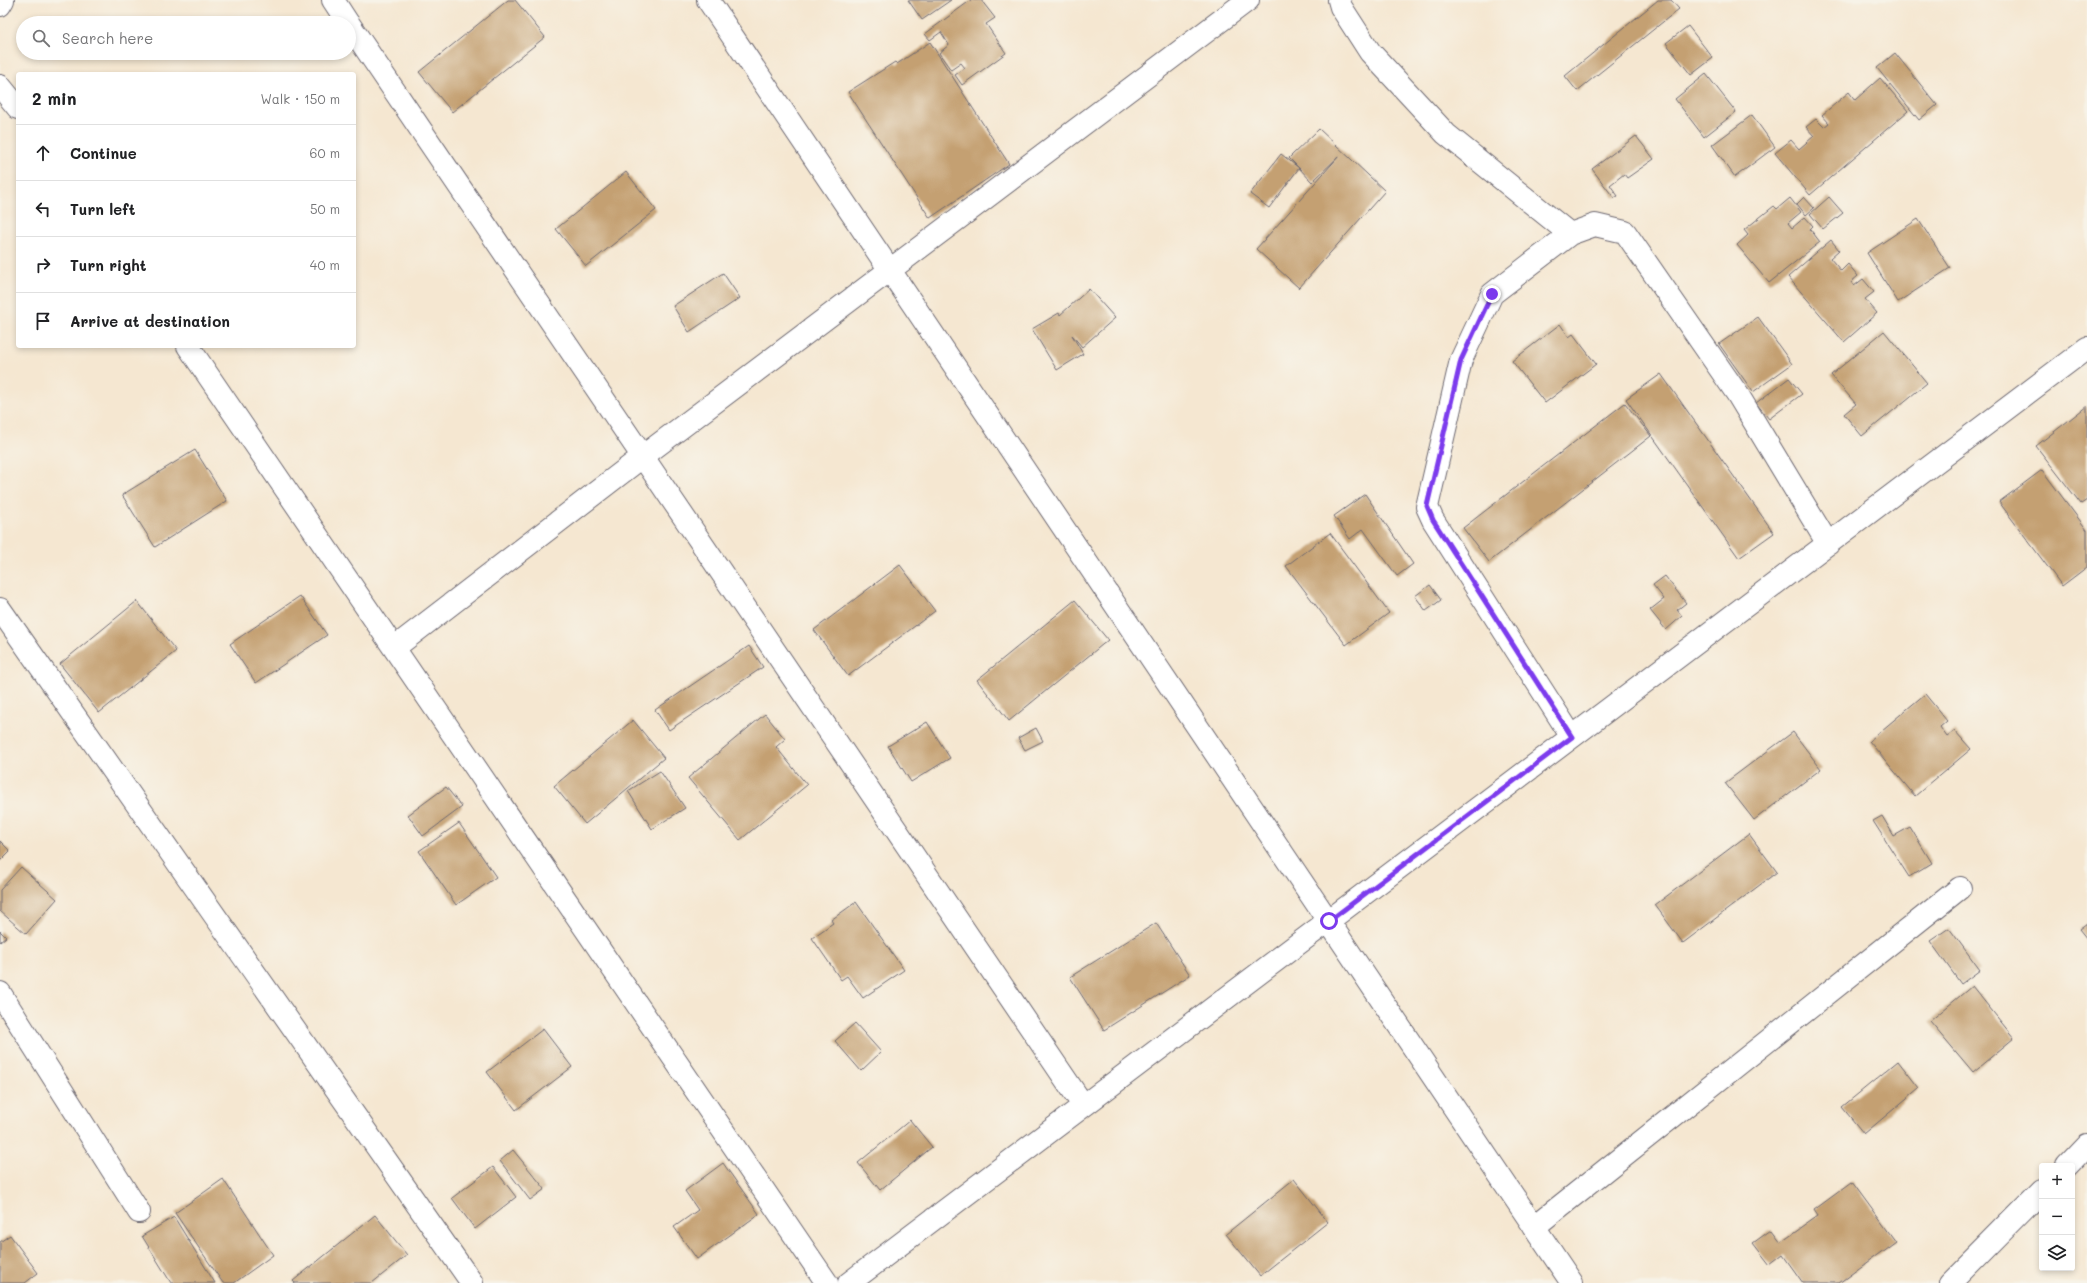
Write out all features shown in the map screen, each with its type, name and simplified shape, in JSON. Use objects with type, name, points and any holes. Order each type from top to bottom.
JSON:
[{"type":"street","points":[[0,5],[2,0]]},
{"type":"street","points":[[333,0],[344,16]]},
{"type":"street","points":[[708,0],[1572,1283]]},
{"type":"street","points":[[394,648],[642,456],[891,271],[1248,0]]},
{"type":"street","points":[[1339,0],[1341,7],[1370,52],[1446,134],[1570,234]]},
{"type":"street","points":[[356,34],[1084,1105]]},
{"type":"street","points":[[0,86],[16,106]]},
{"type":"street","points":[[1572,737],[1433,520],[1427,506],[1461,360],[1492,294],[1570,234],[1595,225],[1626,232],[1738,395],[1828,544]]},
{"type":"street","points":[[189,348],[827,1283]]},
{"type":"street","points":[[849,1283],[2087,348]]},
{"type":"street","points":[[0,609],[472,1283]]},
{"type":"street","points":[[1534,1227],[1960,888]]},
{"type":"street","points":[[0,993],[139,1212]]},
{"type":"street","points":[[2070,1163],[2087,1146]]},
{"type":"street","points":[[1951,1283],[2039,1194]]},
{"type":"building","points":[[508,0],[515,0],[545,37],[452,112],[419,72]]},
{"type":"building","points":[[908,0],[951,0],[922,20]]},
{"type":"building","points":[[971,0],[981,0],[995,18],[986,24],[1006,53],[962,85],[955,75],[965,68],[961,63],[951,70],[939,53],[949,45],[941,32],[930,40],[925,34]]},
{"type":"building","points":[[1658,0],[1671,0],[1679,9],[1577,91],[1565,76]]},
{"type":"building","points":[[1688,26],[1713,58],[1691,75],[1666,43]]},
{"type":"building","points":[[930,42],[1009,164],[930,218],[848,92],[895,62],[897,64]]},
{"type":"building","points":[[1895,53],[1937,105],[1919,120],[1877,68]]},
{"type":"building","points":[[1706,74],[1736,112],[1704,137],[1675,99]]},
{"type":"building","points":[[1880,78],[1908,111],[1810,195],[1775,153],[1791,140],[1799,149],[1814,136],[1806,127],[1816,119],[1824,127],[1829,123],[1822,115],[1849,92],[1855,100]]},
{"type":"building","points":[[1752,115],[1775,147],[1735,177],[1712,145]]},
{"type":"building","points":[[1319,129],[1385,191],[1299,288],[1256,249],[1340,155],[1312,182],[1289,158]]},
{"type":"building","points":[[1636,136],[1654,159],[1627,178],[1624,174],[1610,185],[1618,196],[1614,198],[1592,169]]},
{"type":"building","points":[[1281,154],[1299,168],[1269,208],[1250,194]]},
{"type":"building","points":[[626,172],[656,210],[586,266],[556,229]]},
{"type":"building","points":[[1804,197],[1814,208],[1806,215],[1797,204]]},
{"type":"building","points":[[1829,197],[1843,213],[1823,229],[1810,214]]},
{"type":"building","points":[[1790,198],[1801,212],[1788,223],[1792,228],[1805,217],[1813,226],[1810,229],[1820,242],[1769,283],[1737,245],[1748,235],[1744,230],[1774,206],[1777,209]]},
{"type":"building","points":[[1918,219],[1950,268],[1898,302],[1867,253]]},
{"type":"building","points":[[1831,240],[1839,250],[1830,258],[1841,271],[1848,264],[1858,276],[1851,282],[1854,286],[1863,279],[1874,292],[1865,299],[1877,313],[1844,342],[1788,277]]},
{"type":"building","points":[[723,273],[740,298],[689,332],[673,306]]},
{"type":"building","points":[[1089,289],[1115,318],[1082,347],[1072,335],[1083,354],[1057,370],[1032,329],[1059,313],[1060,315]]},
{"type":"building","points":[[1758,317],[1792,364],[1753,392],[1719,344]]},
{"type":"building","points":[[1560,324],[1569,337],[1573,334],[1596,364],[1545,403],[1512,361]]},
{"type":"building","points":[[1884,331],[1927,383],[1862,436],[1844,414],[1856,404],[1831,375]]},
{"type":"building","points":[[1661,374],[1774,533],[1739,558],[1626,399]]},
{"type":"building","points":[[1789,378],[1802,394],[1769,419],[1756,403]]},
{"type":"building","points":[[1625,403],[1651,436],[1489,562],[1463,528]]},
{"type":"building","points":[[2087,406],[2087,500],[2081,504],[2036,446]]},
{"type":"building","points":[[195,450],[227,501],[155,547],[122,495]]},
{"type":"building","points":[[2042,470],[2087,530],[2087,567],[2062,586],[1999,502]]},
{"type":"building","points":[[1365,494],[1413,564],[1397,576],[1363,529],[1350,539],[1334,516]]},
{"type":"building","points":[[1330,533],[1389,613],[1346,645],[1286,566]]},
{"type":"building","points":[[900,565],[935,611],[848,676],[814,630]]},
{"type":"building","points":[[1665,576],[1686,603],[1677,610],[1682,616],[1666,630],[1650,610],[1664,599],[1653,585]]},
{"type":"building","points":[[1430,585],[1441,600],[1426,611],[1415,596]]},
{"type":"building","points":[[300,596],[327,635],[256,683],[230,644]]},
{"type":"building","points":[[1075,600],[1108,640],[1009,721],[977,680]]},
{"type":"building","points":[[137,601],[176,651],[99,713],[60,664]]},
{"type":"building","points":[[749,646],[763,667],[669,730],[655,710]]},
{"type":"building","points":[[1925,694],[1947,721],[1940,727],[1947,737],[1955,731],[1971,749],[1915,796],[1869,741]]},
{"type":"building","points":[[765,714],[785,739],[776,747],[807,785],[740,840],[688,778]]},
{"type":"building","points":[[633,720],[664,758],[585,824],[554,786]]},
{"type":"building","points":[[927,722],[950,758],[911,782],[888,746]]},
{"type":"building","points":[[1036,728],[1043,741],[1025,750],[1018,738]]},
{"type":"building","points":[[1793,732],[1821,769],[1754,820],[1725,783]]},
{"type":"building","points":[[660,771],[685,808],[652,829],[628,791]]},
{"type":"building","points":[[446,787],[462,807],[423,836],[408,815]]},
{"type":"building","points":[[1882,816],[1894,836],[1910,827],[1932,863],[1909,877],[1873,821]]},
{"type":"building","points":[[459,823],[496,877],[456,905],[419,851]]},
{"type":"building","points":[[1749,834],[1777,872],[1683,943],[1655,905]]},
{"type":"building","points":[[0,841],[10,851],[0,861]]},
{"type":"building","points":[[21,867],[57,899],[26,934],[0,911],[0,890]]},
{"type":"building","points":[[856,902],[904,970],[863,998],[847,976],[841,980],[812,938],[833,923],[831,920]]},
{"type":"building","points":[[1156,923],[1190,975],[1104,1030],[1070,977]]},
{"type":"building","points":[[2087,923],[2087,939],[2079,929]]},
{"type":"building","points":[[1949,928],[1980,970],[1961,984],[1930,941]]},
{"type":"building","points":[[0,931],[6,937],[0,942]]},
{"type":"building","points":[[1972,986],[2014,1038],[1973,1072],[1930,1021]]},
{"type":"building","points":[[855,1023],[881,1052],[861,1071],[835,1041]]},
{"type":"building","points":[[543,1029],[572,1067],[516,1110],[487,1072]]},
{"type":"building","points":[[1898,1061],[1919,1088],[1864,1134],[1842,1107]]},
{"type":"building","points":[[910,1120],[932,1147],[880,1190],[858,1163]]},
{"type":"building","points":[[513,1150],[545,1189],[530,1200],[500,1161]]},
{"type":"building","points":[[723,1163],[759,1214],[697,1259],[674,1227],[698,1210],[685,1191]]},
{"type":"building","points":[[493,1167],[516,1197],[475,1229],[452,1198]]},
{"type":"building","points":[[223,1179],[273,1255],[234,1283],[223,1283],[175,1213]]},
{"type":"building","points":[[1294,1179],[1328,1222],[1260,1276],[1226,1234]]},
{"type":"building","points":[[1852,1181],[1896,1241],[1839,1283],[1803,1283],[1783,1255],[1770,1265],[1753,1243],[1771,1230],[1780,1242],[1818,1215],[1814,1209]]},
{"type":"building","points":[[375,1215],[407,1255],[372,1283],[295,1283],[293,1281]]},
{"type":"building","points":[[174,1217],[215,1283],[171,1283],[142,1236]]},
{"type":"building","points":[[10,1235],[38,1273],[25,1283],[0,1283],[0,1242]]},
{"type":"route","points":[[1329,921],[1572,737],[1433,520],[1427,506],[1461,360],[1492,294]]}]
